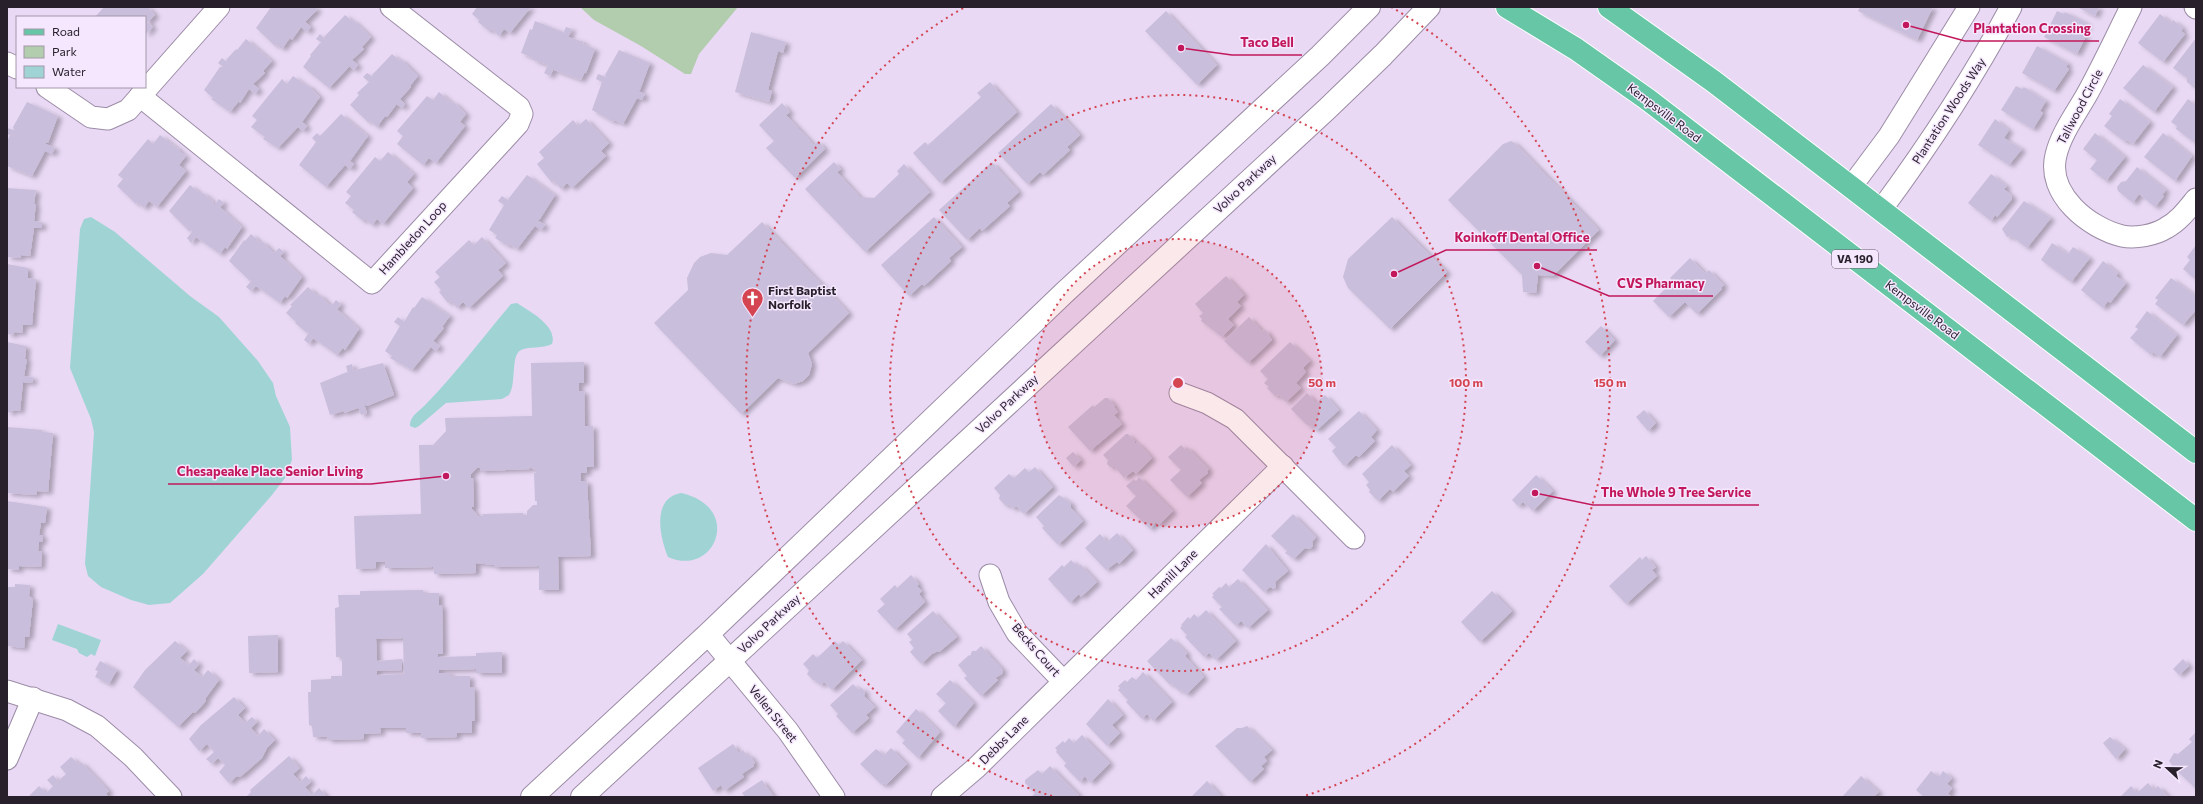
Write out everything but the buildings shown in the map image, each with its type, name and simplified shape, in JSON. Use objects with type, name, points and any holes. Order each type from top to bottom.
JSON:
[{"type":"main road","points":[[532,797],[708,634],[1064,293],[1320,56],[1369,7]]},
{"type":"main road","name":"Volvo Parkway","points":[[582,797],[1327,108],[1383,55],[1429,7]]},
{"type":"main road","name":"Kempsville Road","points":[[1508,7],[1576,49],[1646,99],[2196,520]]},
{"type":"main road","points":[[1609,7],[1664,44],[2196,452]]},
{"type":"street","points":[[48,88],[91,117],[108,119],[128,110],[219,7]]},
{"type":"street","name":"Hambledon Loop","points":[[140,96],[372,283],[518,124],[522,114],[519,107],[392,7]]},
{"type":"street","points":[[1851,187],[1889,136],[1969,7]]},
{"type":"street","name":"Plantation Woods Way","points":[[1881,210],[1919,159],[1949,113],[1988,49],[2010,7]]},
{"type":"street","name":"Tallwood Circle","points":[[2131,7],[2107,57],[2064,135],[2055,156],[2056,178],[2065,200],[2080,214],[2103,229],[2123,236],[2146,235],[2166,229],[2183,215],[2196,199]]},
{"type":"street","points":[[7,63],[16,68]]},
{"type":"street","points":[[1180,393],[1207,403],[1235,419],[1354,538]]},
{"type":"street","name":"Hamill Lane","points":[[1063,682],[1283,466]]},
{"type":"street","name":"Becks Court","points":[[990,575],[999,602],[1017,633],[1063,682]]},
{"type":"street","name":"Vellen Street","points":[[708,634],[788,730],[834,797]]},
{"type":"street","name":"Debbs Lane","points":[[942,797],[976,768],[1063,682]]},
{"type":"street","points":[[7,691],[67,710],[97,726],[134,758],[171,797]]},
{"type":"street","points":[[7,759],[33,698]]},
{"type":"green space","points":[[580,7],[738,7],[699,54],[691,74],[685,74],[641,46],[594,20]]},
{"type":"water","points":[[91,217],[115,232],[190,296],[219,317],[258,361],[273,383],[276,396],[290,427],[292,460],[285,478],[203,574],[170,603],[149,605],[131,600],[101,587],[88,576],[85,564],[94,432],[91,419],[70,368],[80,229],[84,219]]},
{"type":"water","points":[[517,303],[547,325],[553,337],[552,344],[521,350],[518,353],[514,364],[513,384],[509,395],[502,399],[446,403],[419,426],[415,428],[410,426],[413,416],[449,379],[511,304]]},
{"type":"water","points":[[681,493],[700,501],[712,512],[717,525],[716,538],[709,550],[699,558],[685,561],[668,557],[662,540],[660,520],[665,502],[672,496]]},
{"type":"water","points":[[58,624],[101,640],[95,656],[91,654],[87,657],[79,653],[77,649],[52,640]]},
{"type":"place","name":"Plantation Crossing","points":[[1906,25]]},
{"type":"place","name":"Taco Bell","points":[[1181,48]]},
{"type":"place","name":"CVS Pharmacy","points":[[1537,266]]},
{"type":"place","name":"Koinkoff Dental Office","points":[[1394,274]]},
{"type":"place","name":"First Baptist Norfolk","points":[[752,318]]},
{"type":"place","name":"Chesapeake Place Senior Living","points":[[446,476]]},
{"type":"place","name":"The Whole 9 Tree Service","points":[[1535,493]]}]
